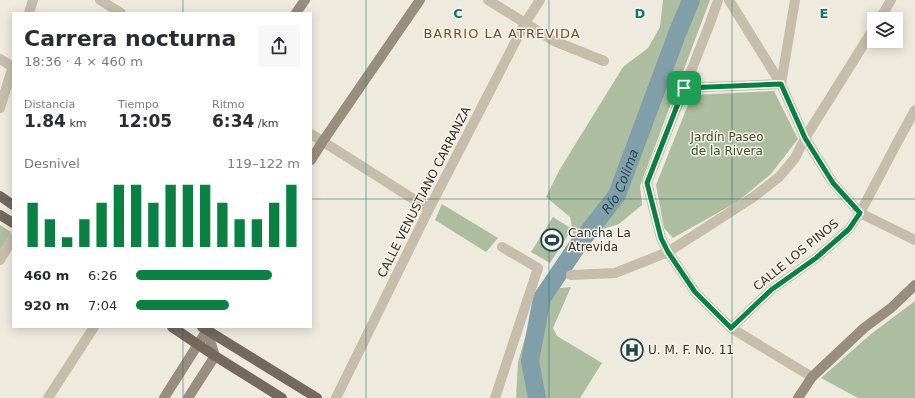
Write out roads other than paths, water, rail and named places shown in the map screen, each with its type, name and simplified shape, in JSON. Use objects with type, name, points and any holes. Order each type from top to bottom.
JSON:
[{"type":"main road","points":[[0,196],[12,204]]},
{"type":"main road","points":[[0,215],[12,222]]},
{"type":"main road","points":[[174,328],[282,398]]},
{"type":"main road","points":[[206,328],[317,398]]},
{"type":"street","points":[[29,12],[33,0]]},
{"type":"street","points":[[297,12],[305,0]]},
{"type":"street","points":[[312,158],[322,141],[420,0]]},
{"type":"street","points":[[488,0],[554,41],[604,61]]},
{"type":"street","name":"CALLE VENUSTIANO CARRANZA","points":[[336,398],[429,209],[525,23],[540,0]]},
{"type":"street","points":[[718,0],[647,183],[661,238],[668,252],[695,292],[731,328],[812,377]]},
{"type":"street","points":[[729,0],[781,84],[805,138],[833,183],[860,213],[915,240]]},
{"type":"street","points":[[781,84],[796,0]]},
{"type":"street","points":[[884,12],[892,0]]},
{"type":"street","points":[[106,1],[120,12]]},
{"type":"street","points":[[571,275],[615,273],[668,252],[752,198],[779,177],[795,158],[805,138],[867,39]]},
{"type":"street","points":[[0,59],[12,66]]},
{"type":"street","points":[[0,108],[12,70]]},
{"type":"street","points":[[684,88],[781,84]]},
{"type":"street","name":"CALLE LOS PINOS","points":[[731,328],[771,290],[816,258],[849,229],[860,213],[915,110]]},
{"type":"street","points":[[312,135],[429,209]]},
{"type":"street","points":[[0,260],[12,240]]},
{"type":"street","points":[[496,398],[538,268],[502,247]]},
{"type":"street","points":[[798,398],[812,377],[864,328],[891,308],[915,285]]},
{"type":"street","points":[[48,398],[93,328]]},
{"type":"street","points":[[164,398],[198,344],[206,328]]},
{"type":"street","points":[[188,398],[215,356],[206,328]]},
{"type":"waterway","name":"Río Colima","points":[[537,398],[530,361],[542,298],[578,245],[617,195],[691,0]]},
{"type":"place","name":"Cancha La Atrevida","points":[[552,240]]},
{"type":"place","name":"U. M. F. No. 11","points":[[632,350]]},
{"type":"district","name":"BARRIO LA ATREVIDA","points":[[502,33]]},
{"type":"park label","name":"Jardín Paseo de la Rivera","points":[[727,144]]}]
